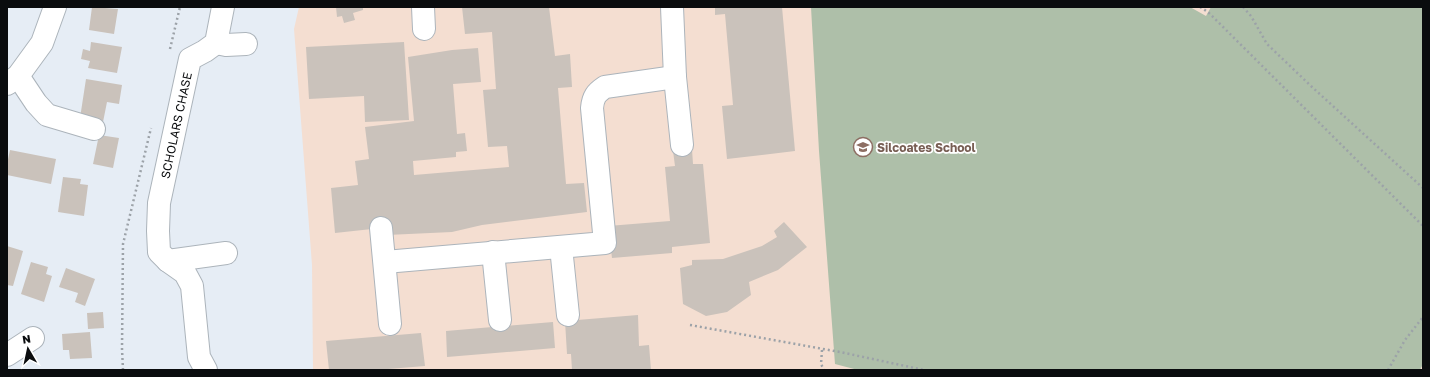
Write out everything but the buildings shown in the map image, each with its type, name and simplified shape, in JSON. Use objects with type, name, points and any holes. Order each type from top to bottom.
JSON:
[{"type":"street","points":[[55,7],[42,43],[12,80],[47,115],[94,129]]},
{"type":"street","points":[[223,7],[216,44],[246,44]]},
{"type":"street","points":[[423,7],[424,28]]},
{"type":"street","points":[[672,7],[675,77],[682,145]]},
{"type":"street","name":"SCHOLARS CHASE","points":[[159,259],[159,203],[190,59],[216,44]]},
{"type":"street","points":[[385,262],[605,243],[592,99],[605,87],[675,77]]},
{"type":"street","points":[[382,228],[390,324]]},
{"type":"street","points":[[561,247],[568,315]]},
{"type":"street","points":[[493,252],[500,320]]},
{"type":"street","points":[[159,259],[226,253]]},
{"type":"street","points":[[159,259],[185,273],[192,286],[199,357],[206,370]]},
{"type":"path","points":[[1200,7],[1208,12],[1423,226]]},
{"type":"path","points":[[1243,7],[1251,16],[1267,44],[1318,93],[1423,188]]},
{"type":"path","points":[[1388,370],[1405,340],[1423,317]]},
{"type":"path","points":[[690,325],[822,350],[840,352],[924,370]]},
{"type":"path","points":[[822,350],[821,364],[824,370]]},
{"type":"shaded area","name":"Silcoates School","points":[[299,7],[1423,7],[1423,370],[313,370],[312,265],[294,29]]},
{"type":"green space","points":[[811,7],[1190,7],[1206,16],[1211,7],[1423,7],[1423,364],[1420,370],[858,370],[835,364],[819,151]]},
{"type":"place","name":"Silcoates School","points":[[863,147]]}]
